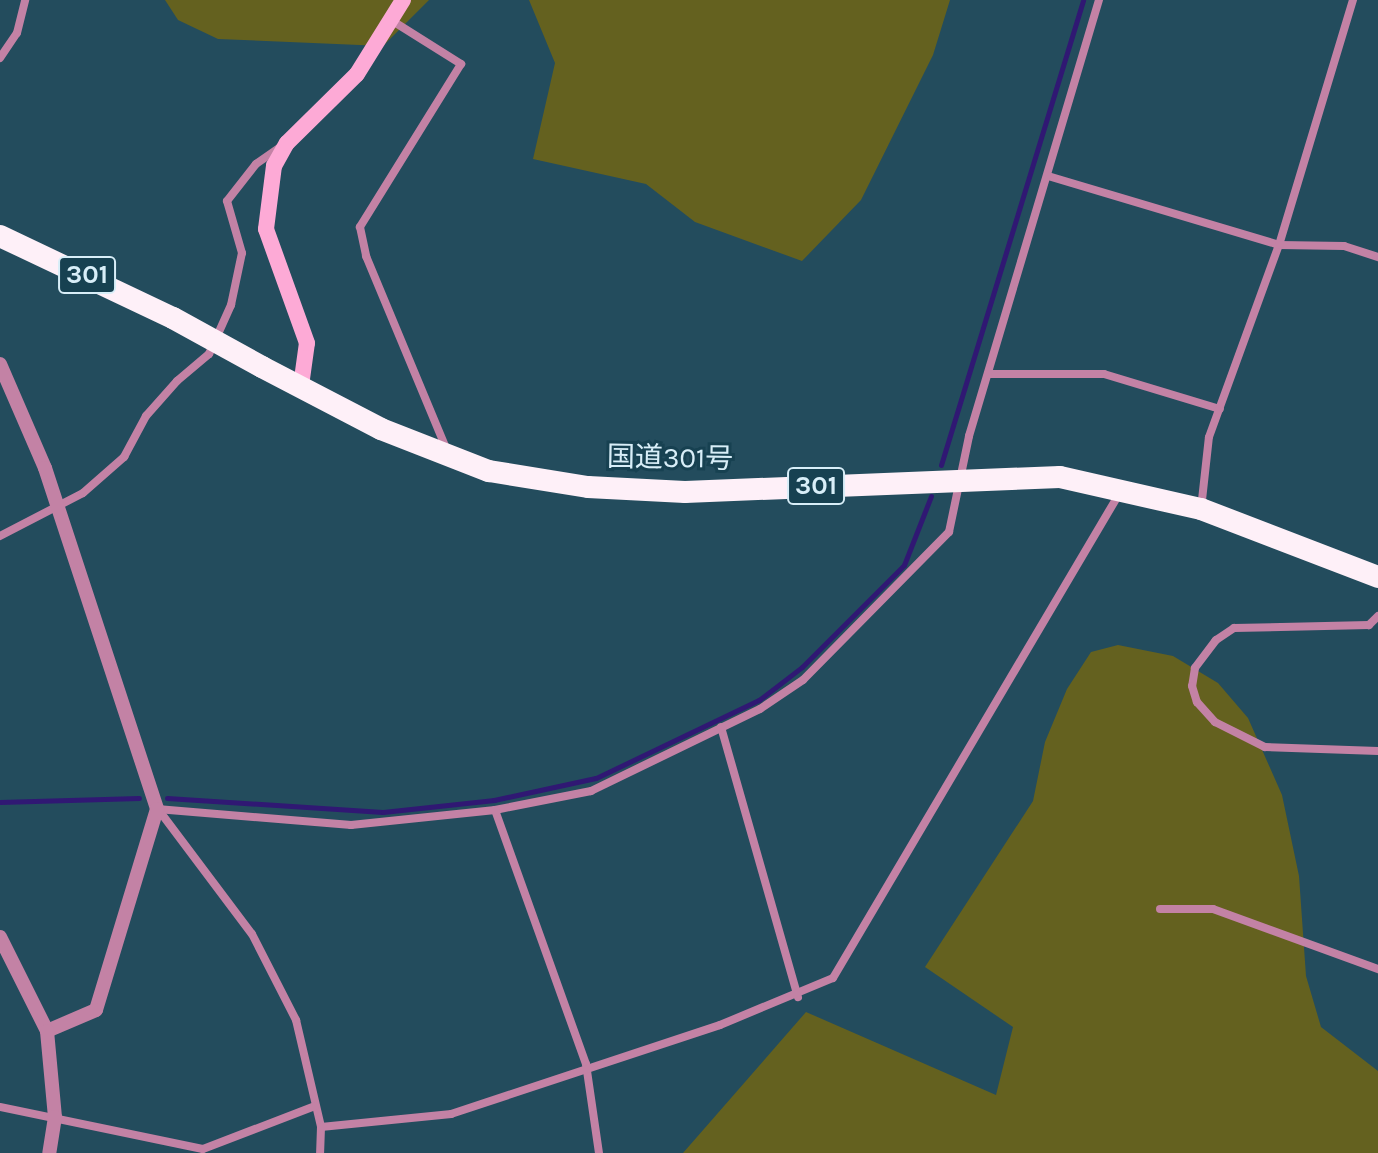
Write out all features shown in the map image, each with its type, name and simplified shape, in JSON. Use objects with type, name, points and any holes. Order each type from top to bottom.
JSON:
[{"type":"highway","name":"国道301号","points":[[0,236],[173,318],[262,367],[450,459],[588,487],[685,492],[965,478],[1060,477],[1122,487],[1201,509],[1378,577]]},
{"type":"main road","points":[[301,386],[307,343],[266,229],[274,166],[287,143],[357,74],[403,0]]},
{"type":"street","points":[[0,58],[17,33],[25,0]]},
{"type":"street","points":[[157,809],[351,825],[495,810],[591,791],[721,727],[803,680],[897,590],[949,532],[965,478],[969,436],[1099,0]]},
{"type":"street","points":[[1201,509],[1209,437],[1279,245],[1353,0]]},
{"type":"street","points":[[391,20],[461,64],[360,227],[366,256],[450,459]]},
{"type":"street","points":[[0,536],[59,508],[124,457],[146,416],[209,354],[231,305],[242,253],[227,201],[256,164],[287,143]]},
{"type":"street","points":[[1048,176],[1279,245],[1344,246],[1378,257]]},
{"type":"street","points":[[0,364],[59,508],[157,809],[252,934],[299,1030],[321,1127],[320,1153]]},
{"type":"street","points":[[988,374],[1104,374],[1220,409]]},
{"type":"street","points":[[321,1127],[451,1114],[586,1064],[798,997],[833,978],[987,709],[1122,487]]},
{"type":"street","points":[[1378,616],[1369,625],[1234,628],[1216,640],[1195,668],[1192,686],[1197,702],[1215,722],[1265,747],[1378,751]]},
{"type":"street","points":[[721,727],[798,997]]},
{"type":"street","points":[[47,1031],[96,1010],[157,809]]},
{"type":"street","points":[[495,810],[586,1064],[599,1153]]},
{"type":"street","points":[[1160,909],[1213,909],[1378,969]]},
{"type":"street","points":[[0,937],[47,1031],[55,1117],[49,1153]]},
{"type":"street","points":[[0,1107],[203,1149],[315,1106]]},
{"type":"shaded area","points":[[165,0],[429,0],[383,46],[218,39],[178,20]]},
{"type":"shaded area","points":[[529,0],[950,0],[933,55],[861,200],[802,261],[695,222],[646,184],[533,159],[555,63]]},
{"type":"shaded area","points":[[1118,645],[1173,656],[1218,683],[1248,718],[1282,795],[1299,876],[1306,976],[1321,1027],[1378,1071],[1378,1153],[683,1153],[806,1012],[996,1095],[1013,1027],[925,967],[1033,801],[1045,742],[1067,689],[1091,652]]},
{"type":"waterway","points":[[941,465],[1083,0]]},
{"type":"waterway","points":[[167,798],[383,812],[494,800],[596,778],[759,700],[802,667],[904,565],[931,496]]},
{"type":"waterway","points":[[0,802],[139,798]]}]
